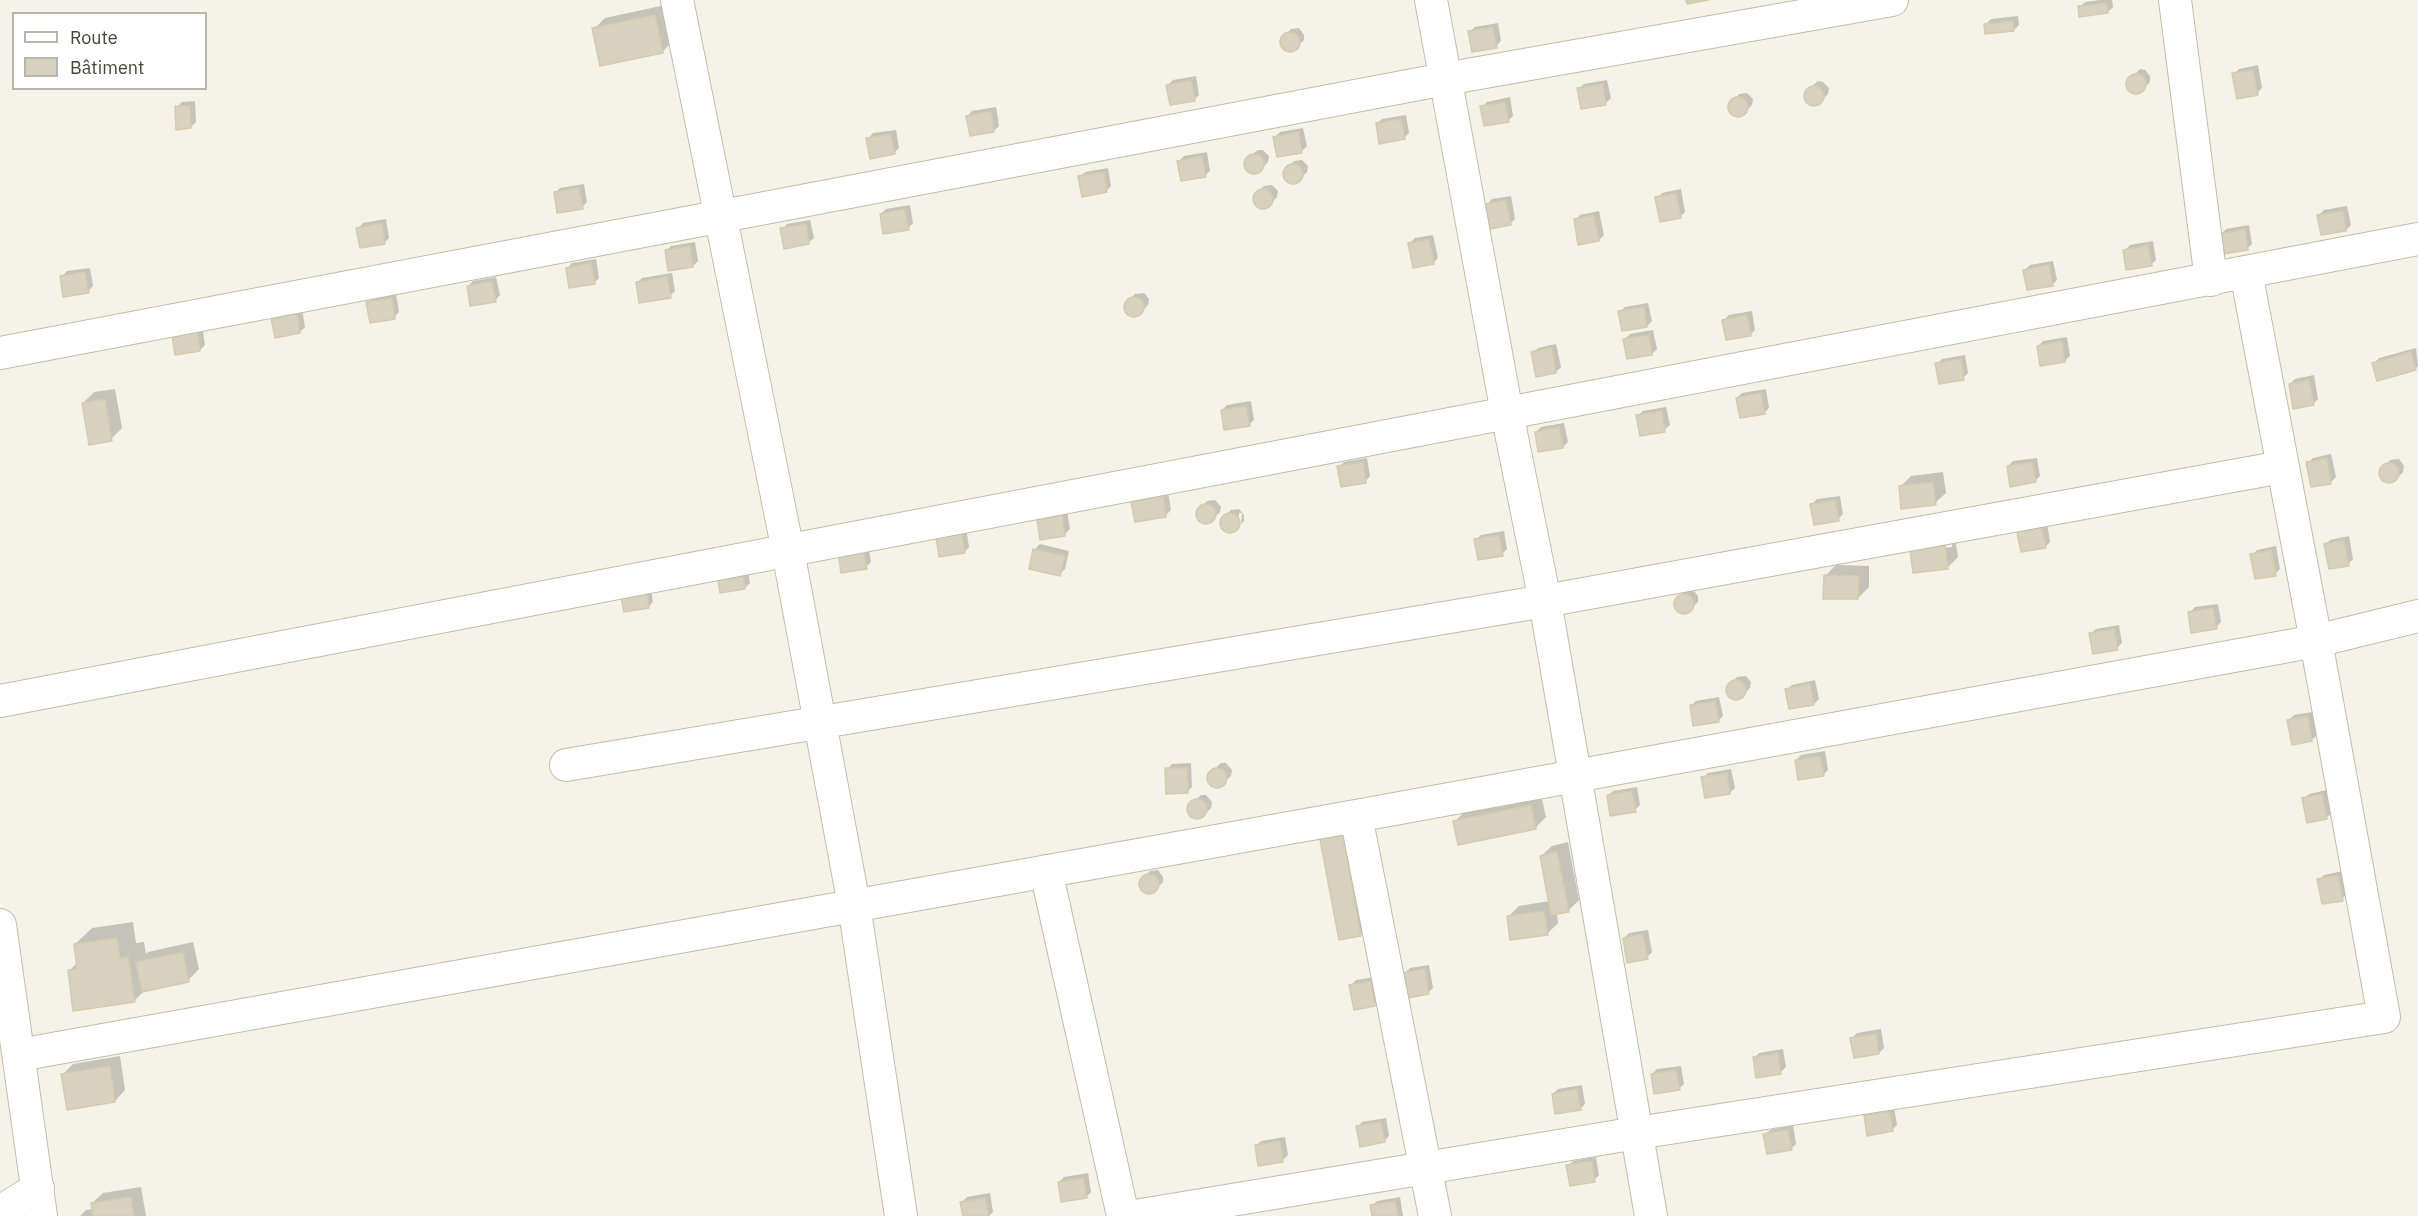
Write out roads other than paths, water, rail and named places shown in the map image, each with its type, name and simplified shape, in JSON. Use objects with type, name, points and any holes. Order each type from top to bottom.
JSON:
[{"type":"street","points":[[677,0],[788,550],[855,905],[901,1216]]},
{"type":"street","points":[[1431,0],[1507,413],[1545,601],[1651,1216]]},
{"type":"street","points":[[0,353],[1445,79],[1892,0]]},
{"type":"street","points":[[2175,0],[2211,280]]},
{"type":"street","points":[[0,701],[2418,239]]},
{"type":"street","points":[[1135,1216],[1637,1133],[2384,1017],[2246,272]]},
{"type":"street","points":[[566,765],[1545,601],[2282,467]]},
{"type":"street","points":[[19,1055],[2316,642],[2418,616]]},
{"type":"street","points":[[1356,816],[1435,1216]]},
{"type":"street","points":[[1046,871],[1123,1216]]},
{"type":"street","points":[[0,925],[39,1202],[0,1212]]}]
